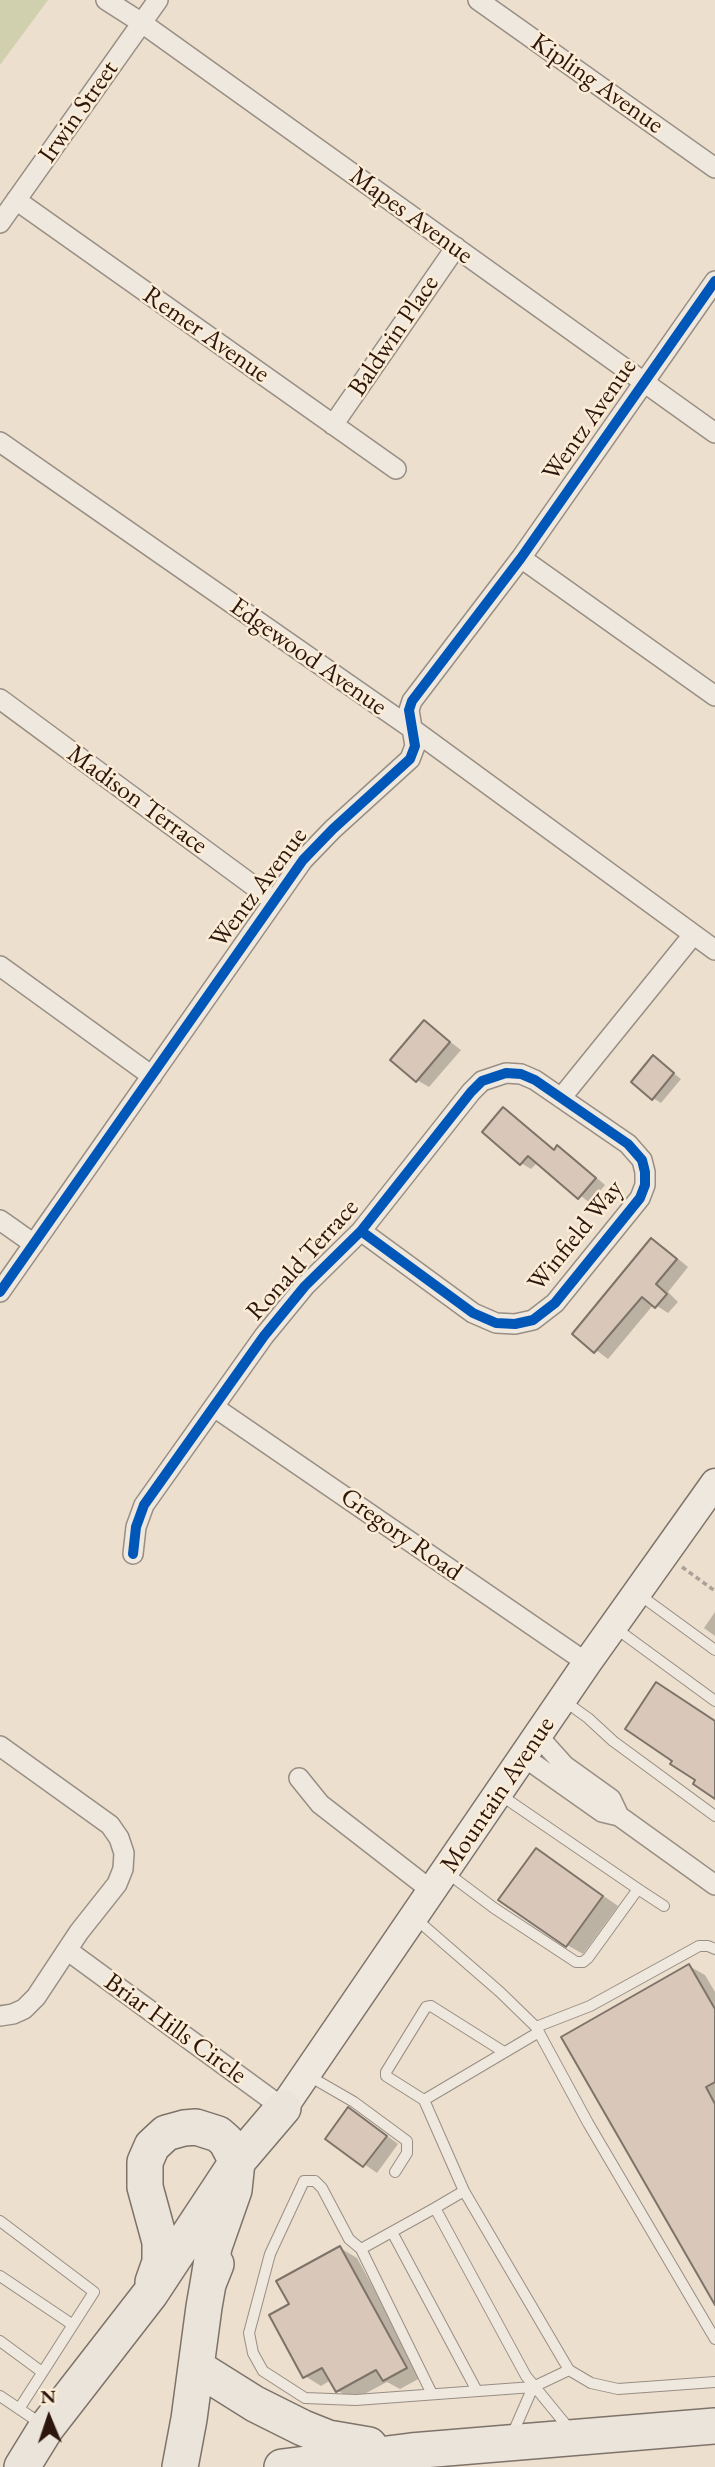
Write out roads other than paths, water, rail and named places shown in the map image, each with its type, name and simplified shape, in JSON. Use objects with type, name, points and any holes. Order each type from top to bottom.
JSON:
[{"type":"highway","points":[[22,2467],[33,2418],[149,2294],[237,2162],[283,2108]]},
{"type":"highway","points":[[208,2284],[283,2108]]},
{"type":"highway","points":[[149,2294],[160,2262],[160,2242],[145,2187],[145,2162],[152,2146],[166,2133],[196,2127],[207,2129],[226,2141],[237,2162],[234,2190],[214,2247],[180,2467]]},
{"type":"highway","points":[[195,2367],[256,2404],[328,2438],[411,2451]]},
{"type":"highway","points":[[282,2467],[411,2451],[503,2450],[576,2437],[714,2424]]},
{"type":"street","name":"Mapes Avenue","points":[[106,0],[142,23],[715,433]]},
{"type":"street","name":"Irwin Street","points":[[0,223],[158,0]]},
{"type":"street","name":"Kipling Avenue","points":[[478,0],[715,168]]},
{"type":"street","name":"Remer Avenue","points":[[16,200],[396,469]]},
{"type":"street","name":"Baldwin Place","points":[[334,425],[456,247]]},
{"type":"street","name":"Wentz Avenue","points":[[0,1292],[303,860],[410,759],[415,746],[409,710],[412,701],[521,558],[715,281]]},
{"type":"street","name":"Edgewood Avenue","points":[[0,442],[411,728],[715,950]]},
{"type":"street","points":[[521,558],[715,696]]},
{"type":"street","name":"Madison Terrace","points":[[0,699],[274,901]]},
{"type":"street","points":[[561,1098],[693,935]]},
{"type":"street","points":[[0,966],[152,1076]]},
{"type":"street","name":"Ronald Terrace","points":[[133,1554],[136,1527],[144,1505],[264,1336],[305,1286],[361,1231],[471,1092],[482,1081],[506,1073],[521,1074],[561,1098]]},
{"type":"street","name":"Winfield Way","points":[[361,1231],[484,1319],[514,1324],[533,1320],[555,1303],[640,1198],[645,1185],[642,1160],[634,1149],[561,1098]]},
{"type":"street","points":[[0,1220],[34,1244]]},
{"type":"street","name":"Gregory Road","points":[[214,1407],[587,1663]]},
{"type":"street","name":"Mountain Avenue","points":[[283,2108],[562,1699],[715,1483]]},
{"type":"street","points":[[0,1746],[110,1825],[119,1838],[124,1853],[123,1869],[117,1884],[67,1950],[36,1997],[24,2009],[0,2016]]},
{"type":"street","points":[[531,1746],[565,1766],[611,1799],[619,1816],[715,1885]]},
{"type":"street","points":[[299,1778],[320,1804],[439,1881]]},
{"type":"street","name":"Briar Hills Circle","points":[[67,1950],[283,2108]]},
{"type":"lane","points":[[637,1593],[715,1650]]},
{"type":"lane","points":[[613,1626],[715,1701]]},
{"type":"lane","points":[[562,1699],[589,1718],[613,1741],[715,1816]]},
{"type":"lane","points":[[498,1794],[664,1906]]},
{"type":"lane","points":[[439,1881],[494,1908],[576,1962],[583,1962],[588,1958],[638,1889]]},
{"type":"lane","points":[[414,1917],[500,1992],[537,2029],[588,2123],[715,2339]]},
{"type":"lane","points":[[424,2100],[537,2029],[590,2007],[699,1946],[708,1945],[715,1949]]},
{"type":"lane","points":[[504,2052],[431,2006],[426,2007],[386,2076],[424,2100],[464,2191],[569,2371],[591,2383],[618,2389],[715,2382]]},
{"type":"lane","points":[[306,2074],[354,2102],[407,2141],[407,2153],[395,2172]]},
{"type":"lane","points":[[432,2395],[361,2249],[349,2239],[323,2188],[315,2181],[304,2181],[270,2254],[249,2333],[253,2353],[263,2371],[305,2398],[356,2400],[432,2395],[533,2387],[569,2371]]},
{"type":"lane","points":[[361,2249],[464,2191]]},
{"type":"lane","points":[[435,2208],[533,2387],[576,2437]]},
{"type":"lane","points":[[0,2221],[94,2292],[43,2372],[33,2418],[0,2396]]},
{"type":"lane","points":[[392,2232],[477,2391]]},
{"type":"lane","points":[[0,2276],[73,2325]]},
{"type":"lane","points":[[0,2341],[43,2372]]},
{"type":"lane","points":[[503,2450],[533,2387]]}]
